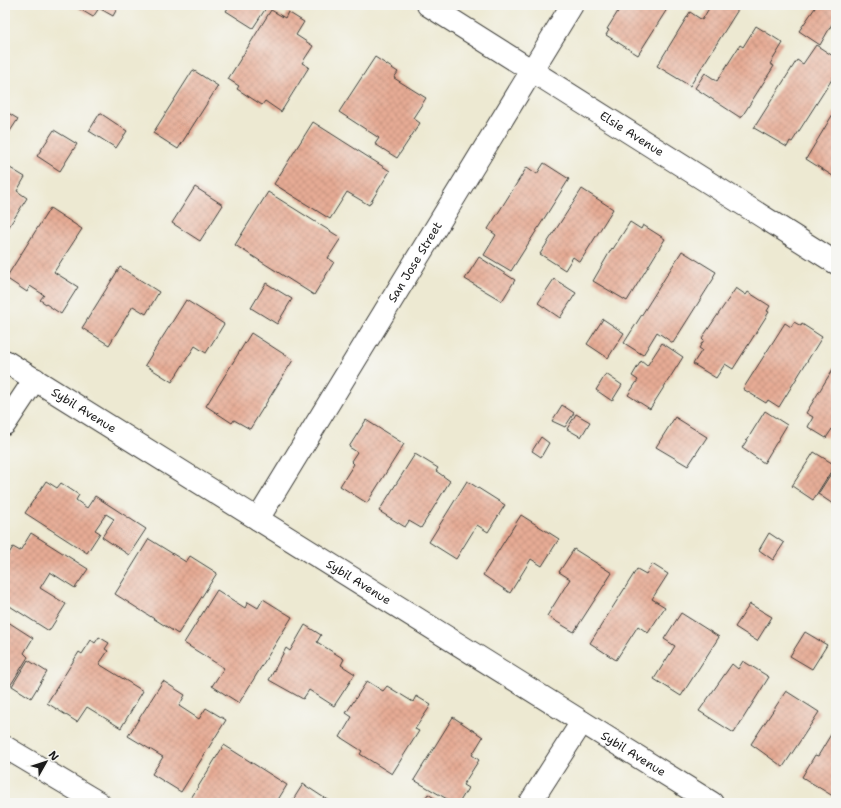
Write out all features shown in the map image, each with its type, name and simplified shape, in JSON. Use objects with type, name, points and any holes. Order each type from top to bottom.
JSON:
[{"type":"street","name":"Elsie Avenue","points":[[428,5],[836,263]]},
{"type":"street","name":"San Jose Street","points":[[258,519],[572,5]]},
{"type":"street","name":"Sybil Avenue","points":[[5,361],[712,803]]},
{"type":"street","points":[[5,424],[35,379]]},
{"type":"street","points":[[530,803],[582,722]]},
{"type":"street","points":[[5,746],[99,803]]},
{"type":"building","points":[[80,5],[119,5],[113,16],[99,8],[93,17],[78,8]]},
{"type":"building","points":[[230,5],[268,5],[253,28],[226,11]]},
{"type":"building","points":[[622,5],[669,6],[638,55],[606,35],[609,30],[607,29]]},
{"type":"building","points":[[711,5],[741,5],[690,86],[657,66],[690,12],[702,20]]},
{"type":"building","points":[[817,5],[828,5],[836,10],[836,17],[820,45],[799,31]]},
{"type":"building","points":[[271,10],[285,18],[288,12],[304,22],[296,35],[313,46],[302,63],[309,67],[281,112],[265,101],[262,105],[237,89],[239,86],[228,79]]},
{"type":"building","points":[[756,26],[783,43],[770,64],[774,66],[741,118],[695,88],[705,73],[717,81],[740,45],[743,47]]},
{"type":"building","points":[[816,45],[836,58],[836,73],[792,142],[790,141],[787,147],[754,128],[797,60],[803,64]]},
{"type":"building","points":[[375,57],[398,72],[394,78],[426,98],[413,118],[420,123],[397,158],[375,144],[379,138],[339,112]]},
{"type":"building","points":[[193,70],[218,86],[178,149],[153,133]]},
{"type":"building","points":[[836,109],[836,178],[806,159]]},
{"type":"building","points":[[5,111],[18,119],[5,139]]},
{"type":"building","points":[[100,113],[127,131],[116,148],[89,131]]},
{"type":"building","points":[[313,122],[390,171],[369,205],[347,192],[330,219],[274,184]]},
{"type":"building","points":[[54,130],[77,144],[60,171],[37,156]]},
{"type":"building","points":[[544,163],[569,179],[511,271],[484,255],[496,235],[488,229],[527,167],[537,174]]},
{"type":"building","points":[[5,165],[25,177],[17,191],[27,198],[5,233]]},
{"type":"building","points":[[195,187],[223,205],[200,241],[172,223]]},
{"type":"building","points":[[582,189],[613,209],[580,262],[573,257],[565,270],[540,254]]},
{"type":"building","points":[[268,192],[341,238],[328,258],[334,262],[314,295],[235,245]]},
{"type":"building","points":[[50,208],[82,229],[54,272],[78,287],[61,314],[40,300],[44,295],[30,286],[27,292],[6,278]]},
{"type":"building","points":[[630,222],[641,229],[643,225],[665,239],[627,301],[593,281],[612,248],[613,249]]},
{"type":"building","points":[[682,251],[716,272],[713,277],[714,278],[673,343],[657,332],[643,355],[624,343]]},
{"type":"building","points":[[479,257],[515,280],[502,301],[465,279]]},
{"type":"building","points":[[120,267],[159,292],[146,314],[133,306],[109,345],[82,328]]},
{"type":"building","points":[[554,279],[576,293],[560,318],[538,303]]},
{"type":"building","points":[[266,283],[292,299],[277,324],[251,308]]},
{"type":"building","points":[[736,288],[746,295],[748,292],[770,306],[767,311],[769,312],[733,369],[725,364],[716,378],[693,364],[702,350],[699,348],[704,340],[702,338]]},
{"type":"building","points":[[186,300],[224,324],[206,353],[195,346],[172,382],[145,365]]},
{"type":"building","points":[[603,319],[624,333],[608,358],[587,344]]},
{"type":"building","points":[[794,322],[801,326],[802,324],[822,337],[779,407],[768,400],[766,403],[743,389],[785,323],[791,327]]},
{"type":"building","points":[[251,333],[293,360],[250,429],[234,420],[232,423],[206,406]]},
{"type":"building","points":[[662,343],[683,357],[650,409],[628,395],[638,380],[632,376],[641,361],[647,366]]},
{"type":"building","points":[[836,364],[836,431],[832,429],[826,438],[808,427],[813,417],[806,413]]},
{"type":"building","points":[[606,374],[622,385],[612,401],[596,390]]},
{"type":"building","points":[[562,405],[574,413],[565,427],[552,421]]},
{"type":"building","points":[[765,411],[787,425],[764,463],[742,448]]},
{"type":"building","points":[[576,414],[590,422],[581,437],[567,429]]},
{"type":"building","points":[[675,417],[707,437],[688,466],[656,447]]},
{"type":"building","points":[[366,420],[404,444],[367,503],[340,486],[354,464],[351,461],[357,452],[349,447]]},
{"type":"building","points":[[541,437],[549,443],[541,457],[532,451]]},
{"type":"building","points":[[814,452],[835,465],[813,500],[792,486]]},
{"type":"building","points":[[415,454],[438,468],[436,471],[450,481],[421,528],[409,521],[405,527],[379,511]]},
{"type":"building","points":[[836,466],[836,506],[818,494]]},
{"type":"building","points":[[46,481],[57,488],[61,483],[79,495],[76,500],[87,508],[95,496],[146,529],[129,555],[102,537],[114,519],[106,514],[95,530],[100,533],[87,553],[25,513]]},
{"type":"building","points":[[467,481],[505,505],[488,532],[477,525],[456,559],[429,542]]},
{"type":"building","points":[[521,515],[559,539],[542,566],[531,559],[510,593],[483,575]]},
{"type":"building","points":[[31,533],[88,569],[75,588],[50,572],[40,588],[66,604],[49,631],[5,603],[5,560],[13,547],[20,551]]},
{"type":"building","points":[[769,533],[784,543],[773,560],[759,550]]},
{"type":"building","points":[[149,539],[186,562],[190,556],[217,573],[178,634],[115,594]]},
{"type":"building","points":[[574,549],[612,573],[574,632],[547,616],[570,579],[559,572]]},
{"type":"building","points":[[652,564],[668,574],[652,599],[665,607],[648,633],[638,626],[616,660],[590,643],[637,569],[646,574]]},
{"type":"building","points":[[217,590],[245,608],[248,602],[258,608],[263,599],[292,617],[239,703],[212,686],[224,668],[184,643]]},
{"type":"building","points":[[750,604],[772,617],[757,641],[735,627]]},
{"type":"building","points":[[681,613],[719,637],[681,696],[654,679],[675,646],[664,639]]},
{"type":"building","points":[[5,620],[33,638],[24,653],[28,657],[10,686],[5,683]]},
{"type":"building","points":[[305,625],[321,635],[317,642],[344,659],[341,665],[355,674],[334,706],[309,690],[303,699],[269,680],[286,648],[290,651]]},
{"type":"building","points":[[805,632],[827,645],[812,669],[790,656]]},
{"type":"building","points":[[99,637],[109,643],[105,649],[108,651],[99,664],[143,691],[121,728],[87,707],[77,722],[47,703],[79,652],[82,654],[91,640],[95,643]]},
{"type":"building","points":[[28,660],[47,672],[31,698],[12,686]]},
{"type":"building","points":[[743,661],[769,677],[734,733],[699,711],[732,664],[738,669]]},
{"type":"building","points":[[163,681],[185,695],[179,706],[199,719],[206,708],[226,720],[181,792],[152,774],[163,757],[128,736]]},
{"type":"building","points":[[367,681],[383,691],[387,686],[413,702],[416,696],[431,705],[415,729],[419,731],[392,774],[360,754],[362,751],[340,737],[352,717],[346,713]]},
{"type":"building","points":[[786,691],[819,712],[783,767],[751,744]]},
{"type":"building","points":[[453,717],[483,737],[472,755],[479,760],[463,785],[468,788],[459,803],[454,803],[414,780]]},
{"type":"building","points":[[836,726],[836,798],[802,777],[815,755],[818,756]]},
{"type":"building","points":[[224,745],[287,785],[276,803],[188,803]]},
{"type":"building","points":[[303,784],[332,803],[291,803]]},
{"type":"building","points":[[428,794],[442,803],[422,803]]}]
